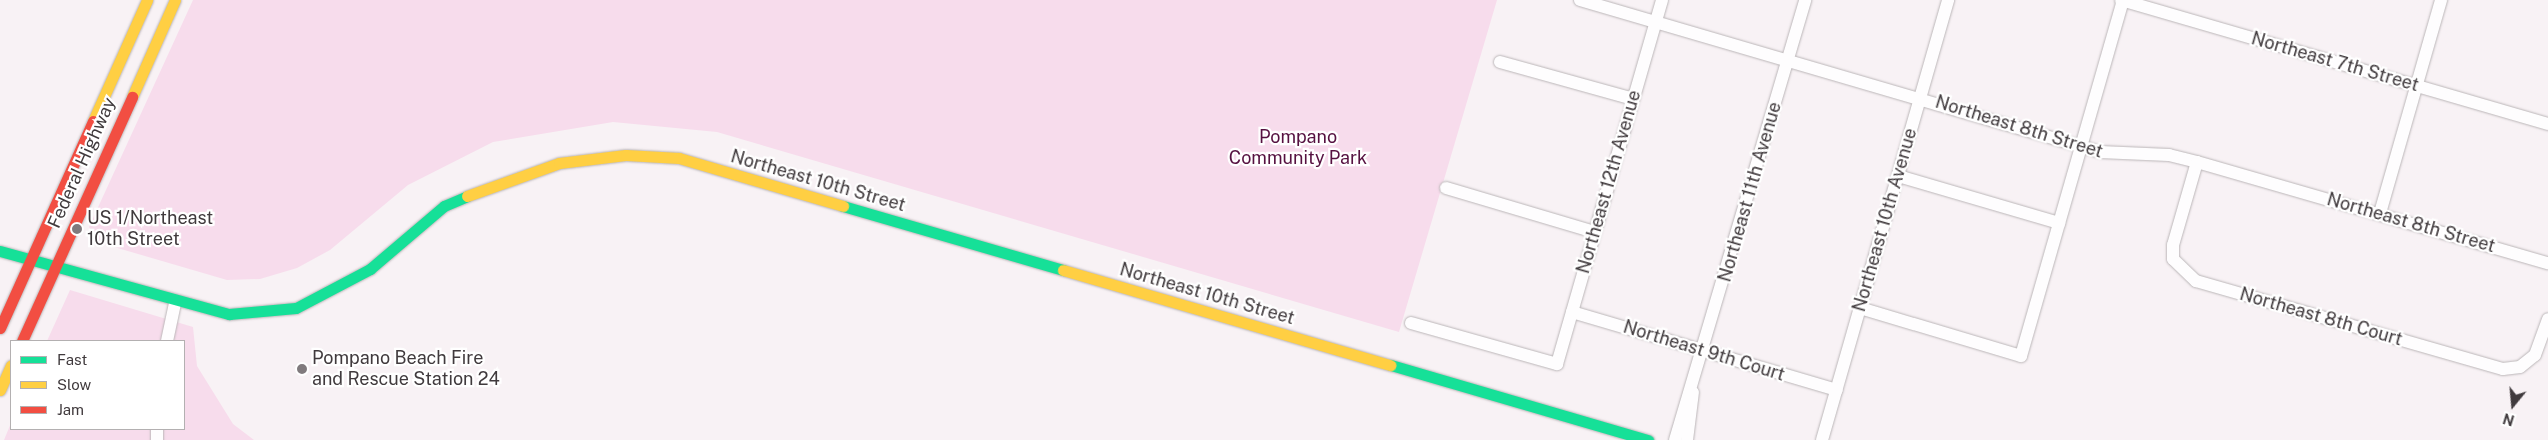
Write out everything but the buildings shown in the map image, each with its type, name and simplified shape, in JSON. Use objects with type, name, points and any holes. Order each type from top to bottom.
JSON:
[{"type":"street","name":"Federal Highway","points":[[0,328],[147,0]]},
{"type":"street","name":"Federal Highway","points":[[22,340],[175,0]]},
{"type":"street","name":"Northeast 8th Street","points":[[1580,0],[2082,147],[2114,155],[2169,155],[2380,213],[2548,263]]},
{"type":"street","name":"Northeast 12th Avenue","points":[[1411,323],[1557,364],[1662,0]]},
{"type":"street","name":"Northeast 11th Avenue","points":[[1675,440],[1704,350],[1805,0]]},
{"type":"street","name":"Northeast 10th Avenue","points":[[1822,440],[1948,0]]},
{"type":"street","points":[[1860,308],[2021,356],[2082,147],[2122,0]]},
{"type":"street","name":"Northeast 7th Street","points":[[2122,0],[2548,124]]},
{"type":"street","points":[[2380,213],[2442,0]]},
{"type":"street","points":[[1500,62],[1633,99]]},
{"type":"street","name":"Northeast 10th Street","points":[[0,251],[175,303],[230,314],[296,308],[370,269],[444,206],[498,181],[559,163],[626,155],[679,158],[1648,440]]},
{"type":"street","name":"Northeast 8th Court","points":[[2197,162],[2173,245],[2173,259],[2196,281],[2503,369],[2520,367],[2535,355],[2548,319]]},
{"type":"street","points":[[1898,176],[2059,223]]},
{"type":"street","points":[[1446,188],[1595,232]]},
{"type":"street","points":[[168,340],[175,303]]},
{"type":"street","name":"Northeast 9th Court","points":[[1572,312],[1836,390]]},
{"type":"street","points":[[0,390],[10,367]]},
{"type":"street","name":"Northeast 11th Avenue","points":[[1687,440],[1694,410],[1693,384]]},
{"type":"green space","name":"Pompano Community Park","points":[[193,0],[1497,0],[1399,332],[717,132],[613,122],[493,142],[408,185],[330,250],[297,268],[260,279],[227,280],[97,242],[89,227]]},
{"type":"green space","points":[[70,290],[193,327],[197,366],[233,424],[254,440],[4,440],[10,425],[10,430],[185,430],[185,340],[47,340]]},
{"type":"traffic: fast","points":[[0,251],[229,314],[296,308],[370,269],[444,206],[467,196]]},
{"type":"traffic: fast","points":[[843,206],[1063,270]]},
{"type":"traffic: fast","points":[[1391,365],[1648,440]]},
{"type":"traffic: slow","points":[[93,121],[147,0]]},
{"type":"traffic: slow","points":[[132,97],[175,0]]},
{"type":"traffic: slow","points":[[467,196],[559,163],[626,155],[679,158],[843,206]]},
{"type":"traffic: slow","points":[[1063,270],[1391,365]]},
{"type":"traffic: slow","points":[[0,390],[10,367]]},
{"type":"traffic: jam","points":[[22,340],[132,97]]},
{"type":"traffic: jam","points":[[0,328],[93,121]]},
{"type":"place","name":"US 1/Northeast 10th Street","points":[[77,229]]},
{"type":"place","name":"Pompano Beach Fire and Rescue Station 24","points":[[302,369]]}]
